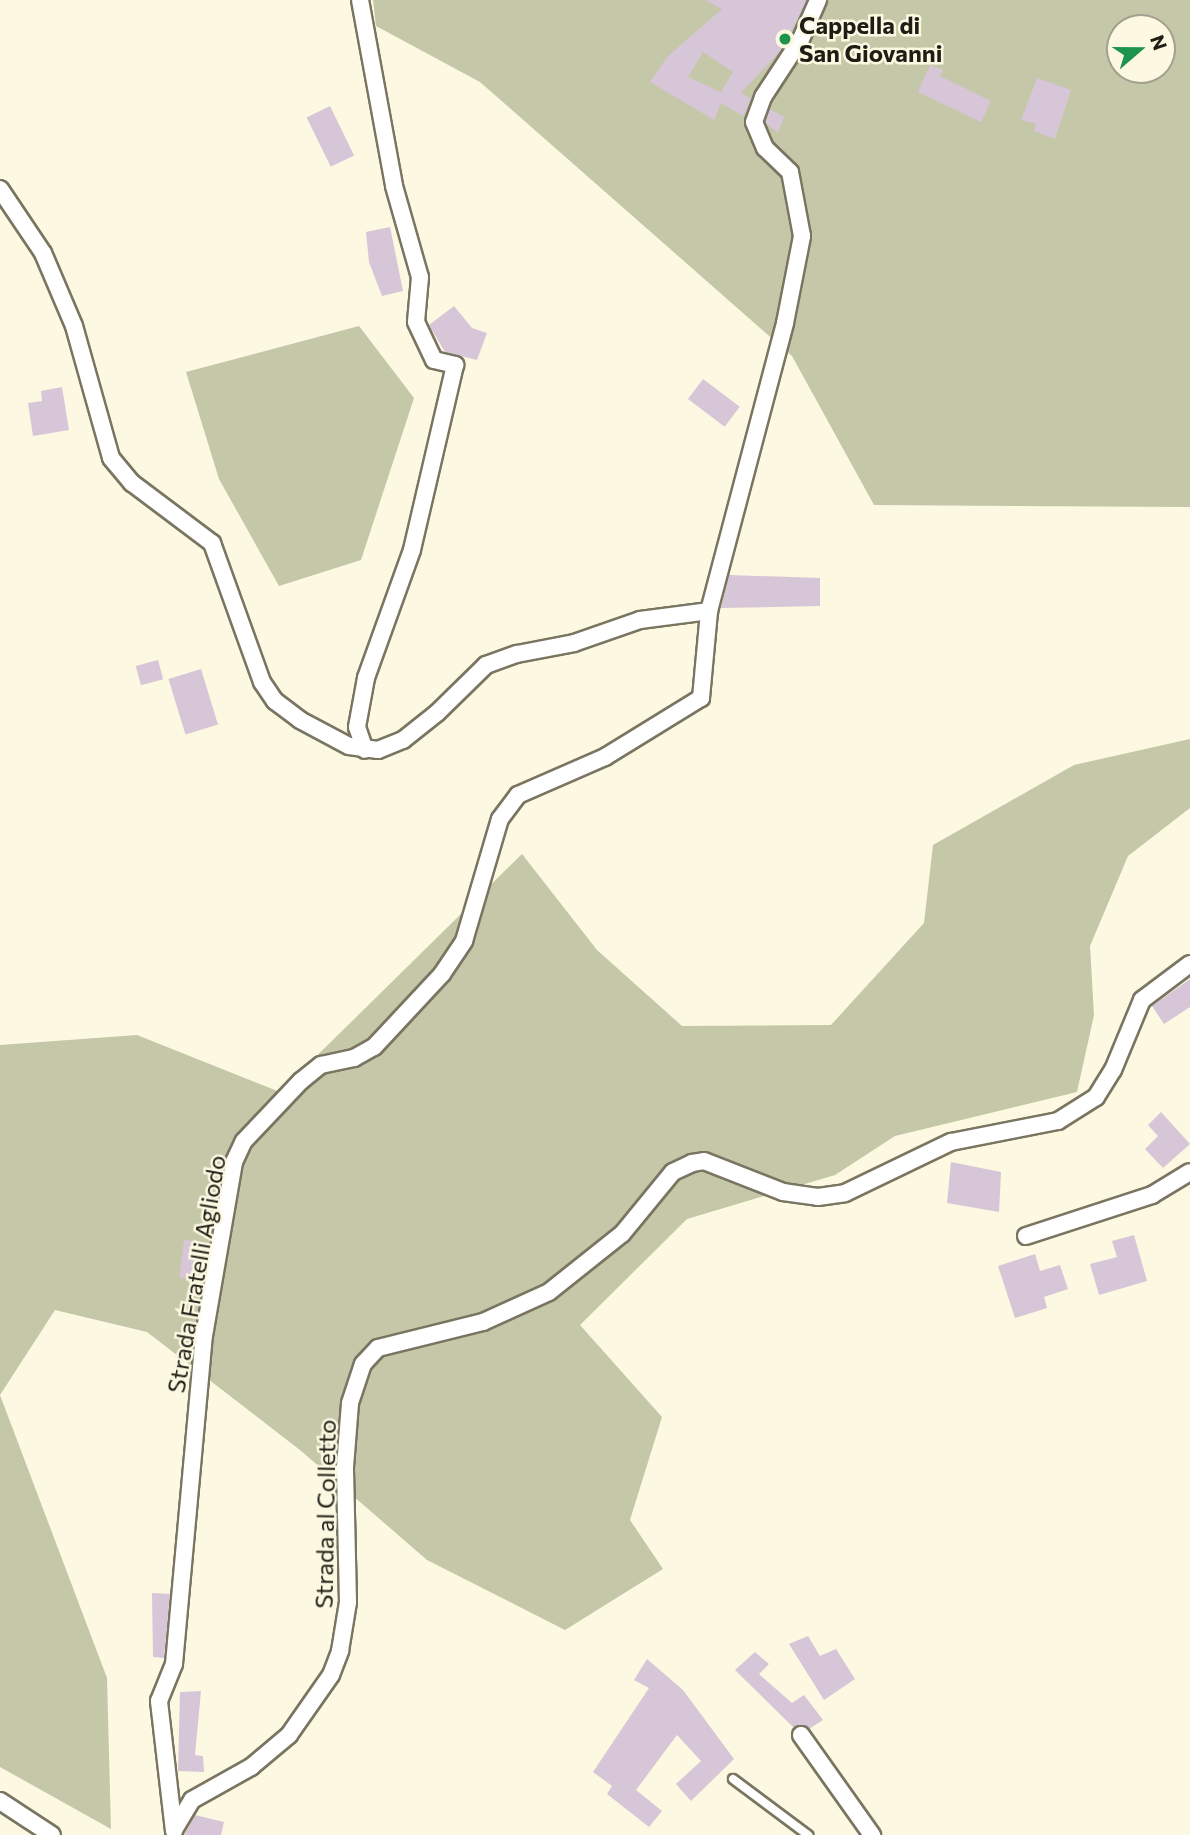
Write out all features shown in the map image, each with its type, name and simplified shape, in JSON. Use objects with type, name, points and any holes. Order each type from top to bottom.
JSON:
[{"type":"street","points":[[360,0],[394,186],[420,277],[416,322],[435,360],[455,365],[412,550],[366,678],[357,727],[365,750]]},
{"type":"street","points":[[0,190],[43,253],[74,326],[111,458],[132,483],[212,544],[254,665],[275,701],[335,740],[365,750],[378,750],[403,740],[486,665],[640,620],[709,611],[785,323],[802,236],[790,172],[765,148],[754,122],[763,97],[801,40],[818,0]]},
{"type":"street","name":"Strada Fratelli Agliodo","points":[[173,1833],[159,1701],[174,1664],[204,1336],[234,1162],[244,1141],[321,1065],[354,1058],[374,1047],[442,974],[464,941],[500,819],[518,795],[605,757],[701,698],[709,611]]},
{"type":"street","name":"Strada al Colletto","points":[[173,1833],[192,1800],[251,1767],[289,1735],[331,1675],[340,1651],[348,1602],[345,1467],[351,1403],[363,1364],[379,1348],[483,1322],[549,1292],[622,1234],[673,1172],[692,1163],[704,1161],[783,1192],[818,1197],[845,1193],[951,1142],[1058,1121],[1096,1097],[1113,1070],[1142,1000],[1190,964]]},
{"type":"street","points":[[1026,1236],[1152,1195],[1190,1172]]},
{"type":"street","points":[[801,1735],[872,1835]]},
{"type":"street","points":[[0,1801],[52,1835]]},
{"type":"lane","points":[[733,1779],[808,1835]]},
{"type":"green space","points":[[373,0],[1190,0],[1190,507],[874,505],[792,356],[480,82],[376,26]]},
{"type":"green space","points":[[359,326],[414,398],[361,560],[279,586],[219,479],[186,372]]},
{"type":"green space","points":[[1190,739],[1190,808],[1128,856],[1090,946],[1094,1015],[1077,1092],[895,1136],[835,1175],[687,1219],[580,1325],[662,1417],[630,1520],[663,1569],[565,1630],[427,1560],[300,1450],[147,1332],[55,1310],[0,1395],[0,1045],[137,1035],[280,1092],[522,854],[597,950],[682,1026],[831,1025],[924,923],[933,845],[1074,765]]},
{"type":"green space","points":[[0,1395],[107,1678],[111,1829],[0,1767]]},
{"type":"building","points":[[705,0],[807,0],[783,48],[741,93],[751,99],[743,116],[721,103],[714,120],[650,82],[667,57],[722,9]],"holes":[[[703,52],[733,72],[721,92],[688,77]]]},
{"type":"building","points":[[930,65],[943,70],[940,76],[991,101],[981,122],[918,92]]},
{"type":"building","points":[[1037,78],[1071,90],[1055,139],[1034,131],[1036,124],[1021,120]]},
{"type":"building","points":[[330,106],[354,155],[331,167],[307,117]]},
{"type":"building","points":[[770,109],[784,117],[778,133],[765,122]]},
{"type":"building","points":[[390,227],[403,291],[382,296],[369,262],[366,232]]},
{"type":"building","points":[[454,306],[472,328],[487,333],[477,360],[445,352],[429,325]]},
{"type":"building","points":[[703,379],[740,407],[725,427],[688,399]]},
{"type":"building","points":[[62,387],[69,430],[33,436],[28,403],[42,401],[41,391]]},
{"type":"building","points":[[729,575],[820,578],[820,606],[721,608]]},
{"type":"building","points":[[158,660],[163,679],[141,685],[136,666]]},
{"type":"building","points":[[201,669],[218,724],[185,734],[168,679]]},
{"type":"building","points":[[1190,979],[1190,1007],[1164,1024],[1152,1006]]},
{"type":"building","points":[[1161,1112],[1190,1144],[1163,1168],[1145,1149],[1158,1136],[1148,1125]]},
{"type":"building","points":[[951,1162],[1001,1172],[999,1212],[947,1203]]},
{"type":"building","points":[[1134,1235],[1147,1281],[1099,1295],[1090,1264],[1117,1257],[1112,1241]]},
{"type":"building","points":[[184,1240],[209,1243],[204,1281],[179,1278]]},
{"type":"building","points":[[1035,1254],[1040,1271],[1060,1265],[1068,1289],[1044,1297],[1047,1308],[1015,1318],[998,1266]]},
{"type":"building","points":[[152,1593],[170,1594],[164,1658],[153,1657]]},
{"type":"building","points":[[808,1636],[820,1656],[836,1649],[855,1679],[824,1700],[789,1644]]},
{"type":"building","points":[[755,1652],[769,1664],[759,1674],[792,1703],[804,1695],[823,1720],[809,1729],[801,1725],[794,1728],[735,1670]]},
{"type":"building","points":[[647,1659],[683,1690],[734,1759],[691,1801],[676,1784],[701,1761],[677,1735],[636,1790],[662,1811],[649,1827],[607,1794],[612,1786],[593,1772],[649,1688],[634,1680]]},
{"type":"building","points":[[201,1691],[195,1755],[203,1756],[204,1772],[178,1771],[180,1692]]},
{"type":"building","points":[[195,1815],[224,1822],[221,1835],[184,1835]]},
{"type":"place","name":"Cappella di San Giovanni","points":[[785,39]]}]
